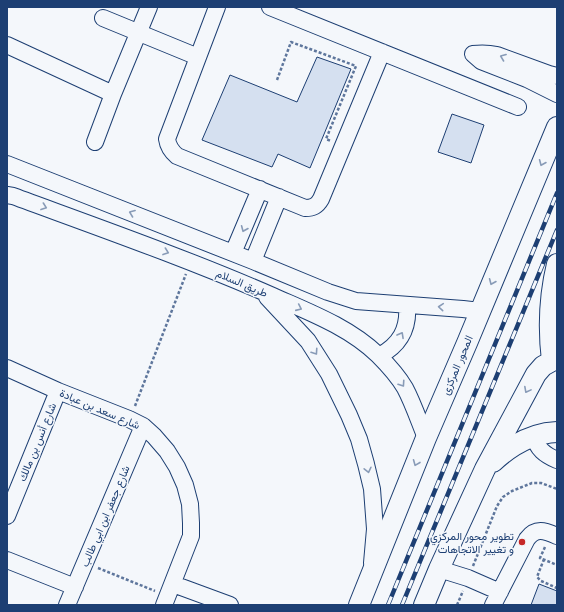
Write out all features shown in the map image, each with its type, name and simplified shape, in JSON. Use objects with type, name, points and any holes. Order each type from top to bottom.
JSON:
[{"type":"main road","name":"المحور المركزى","points":[[360,605],[426,438],[557,126]]},
{"type":"main road","points":[[424,605],[486,469],[536,374],[544,366],[554,362],[550,339],[550,311],[557,264]]},
{"type":"main road","points":[[486,469],[500,455],[516,444],[534,436],[557,432]]},
{"type":"street","points":[[95,142],[149,7]]},
{"type":"street","points":[[217,7],[167,139],[170,149],[177,156],[305,208],[317,205],[321,199],[382,52]]},
{"type":"street","points":[[270,7],[518,107]]},
{"type":"street","points":[[103,18],[198,57]]},
{"type":"street","points":[[7,45],[113,94]]},
{"type":"street","points":[[557,76],[497,55],[489,53],[473,54],[481,61],[527,79],[557,94]]},
{"type":"street","points":[[7,164],[328,292],[356,301],[480,311]]},
{"type":"street","points":[[233,253],[260,189]]},
{"type":"street","name":"طريق السلام","points":[[7,195],[191,262],[314,314],[344,330],[379,356],[392,371],[404,387],[426,438]]},
{"type":"street","points":[[253,261],[279,197]]},
{"type":"street","points":[[261,291],[308,341],[329,374],[350,414],[359,439],[372,489],[375,529],[371,576]]},
{"type":"street","points":[[379,356],[392,348],[402,335],[407,321],[407,305]]},
{"type":"street","name":"شارع سعد بن عبادة","points":[[7,368],[136,423],[154,436],[167,451],[185,485],[190,504],[192,523],[191,536],[168,595]]},
{"type":"street","name":"شارع أنس بن مالك","points":[[7,516],[58,391]]},
{"type":"street","name":"شارع جعفر ابن ابي طالب","points":[[67,605],[85,563],[136,423]]},
{"type":"street","points":[[534,436],[542,451],[557,460]]},
{"type":"street","points":[[439,570],[468,578],[497,598],[529,536],[537,531],[542,531],[557,536]]},
{"type":"street","points":[[7,560],[74,587]]},
{"type":"street","points":[[168,595],[230,605]]},
{"type":"path","points":[[277,80],[291,42],[356,66],[326,139],[343,147]]},
{"type":"path","points":[[136,423],[191,262]]},
{"type":"path","points":[[457,605],[497,506],[503,497],[512,491],[532,483],[541,483],[557,489]]},
{"type":"path","points":[[557,565],[544,560],[537,577],[541,581],[557,588]]},
{"type":"path","points":[[85,563],[168,595]]},
{"type":"building","points":[[317,57],[351,69],[310,168],[278,154],[272,167],[202,140],[230,75],[297,102]]},
{"type":"building","points":[[452,114],[484,125],[471,163],[438,152]]},
{"type":"building","points":[[539,584],[557,591],[557,605],[531,605]]},
{"type":"railway","points":[[388,605],[557,193]]},
{"type":"railway","points":[[402,605],[557,230]]},
{"type":"place","name":"تطوير محور المركزي و تغيير الاتجاهات","points":[[522,542]]}]
